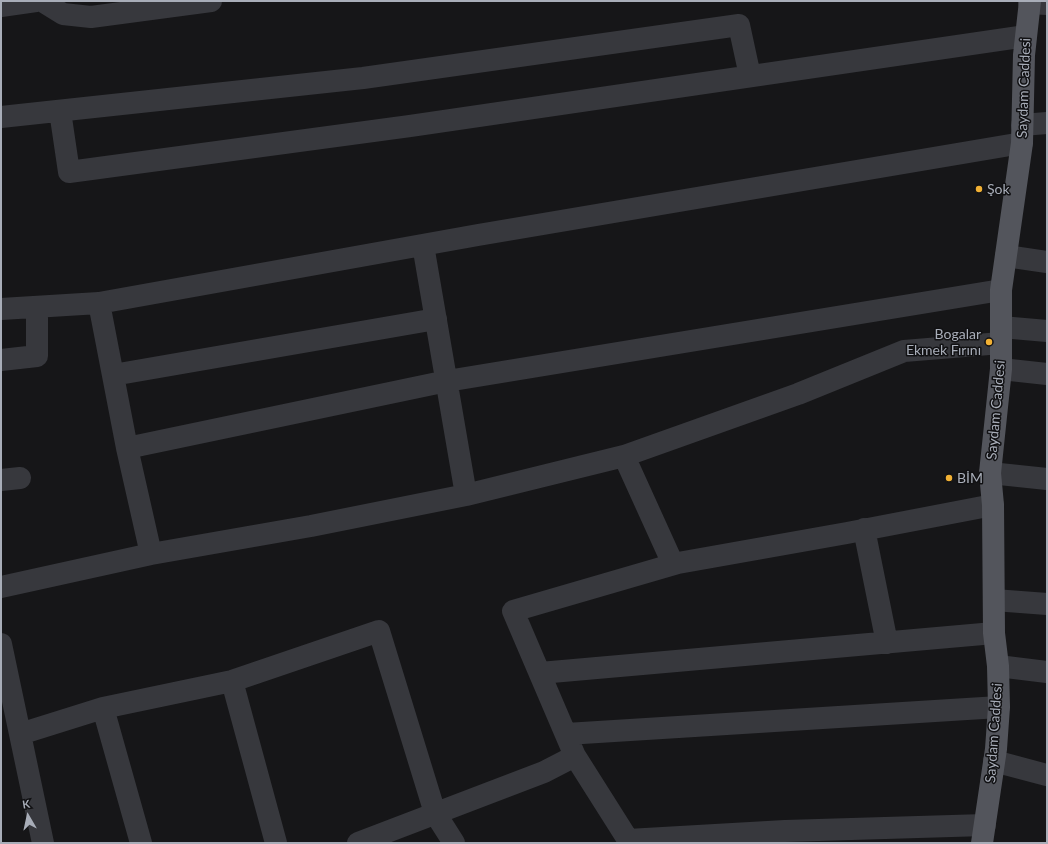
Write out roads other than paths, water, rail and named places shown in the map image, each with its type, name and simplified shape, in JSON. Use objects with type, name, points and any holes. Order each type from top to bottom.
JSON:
[{"type":"main road","name":"Saydam Caddesi","points":[[984,834],[994,761],[999,707],[998,666],[994,633],[993,505],[990,473],[1002,369],[1001,290],[1022,134],[1024,55],[1026,36],[1035,3]]},
{"type":"street","points":[[1,6],[36,1]]},
{"type":"street","points":[[42,1],[63,14],[90,16],[211,1]]},
{"type":"street","points":[[1,117],[363,78],[739,25],[750,76]]},
{"type":"street","points":[[60,111],[69,172],[410,126],[1026,36]]},
{"type":"street","points":[[1,309],[99,303],[1022,134],[1047,123]]},
{"type":"street","points":[[422,245],[466,495]]},
{"type":"street","points":[[1006,256],[1047,262]]},
{"type":"street","points":[[127,448],[447,381],[1001,290]]},
{"type":"street","points":[[99,303],[127,448],[151,554]]},
{"type":"street","points":[[1,360],[37,356],[37,307]]},
{"type":"street","points":[[113,375],[436,319]]},
{"type":"street","points":[[1,587],[151,554],[311,526],[466,495],[624,456],[798,394],[904,351],[1001,335],[1047,330]]},
{"type":"street","points":[[1002,369],[1047,374]]},
{"type":"street","points":[[624,456],[673,564]]},
{"type":"street","points":[[990,473],[1047,479]]},
{"type":"street","points":[[984,834],[785,831],[629,842],[575,756],[513,611],[673,564],[993,505]]},
{"type":"street","points":[[864,529],[887,643]]},
{"type":"street","points":[[994,600],[1047,604]]},
{"type":"street","points":[[20,734],[103,708],[232,681],[379,631],[435,813],[454,843]]},
{"type":"street","points":[[540,673],[994,633]]},
{"type":"street","points":[[1,647],[43,843]]},
{"type":"street","points":[[998,666],[1047,672]]},
{"type":"street","points":[[232,681],[276,843]]},
{"type":"street","points":[[566,734],[999,707]]},
{"type":"street","points":[[103,708],[141,843]]},
{"type":"street","points":[[358,843],[544,772],[575,756]]},
{"type":"street","points":[[994,761],[1047,775]]},
{"type":"place","name":"Şok","points":[[979,189]]},
{"type":"place","name":"Bogalar Ekmek Fırını","points":[[989,342]]},
{"type":"place","name":"BİM","points":[[949,478]]}]
